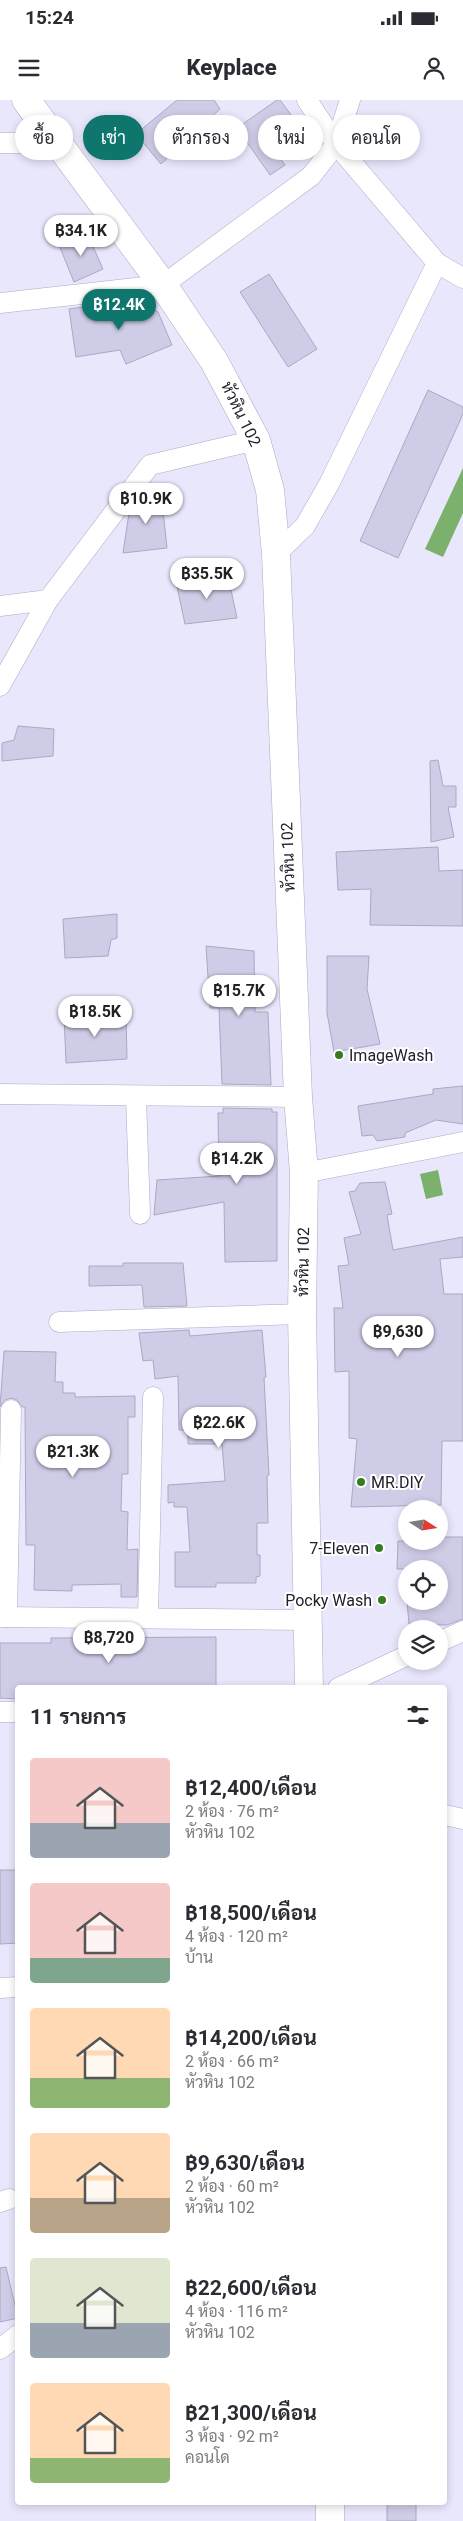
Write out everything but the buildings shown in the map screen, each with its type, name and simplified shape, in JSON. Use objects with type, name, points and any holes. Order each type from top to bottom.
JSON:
[{"type":"street","name":"หัวหิน 102","points":[[26,100],[36,115]]},
{"type":"street","points":[[307,100],[333,139]]},
{"type":"street","points":[[345,115],[350,100]]},
{"type":"street","points":[[0,143],[15,143]]},
{"type":"street","points":[[0,303],[163,285],[310,176],[333,148]]},
{"type":"street","name":"หัวหิน 102","points":[[69,160],[163,285],[214,361],[256,440],[270,490],[276,554],[298,1097],[304,1173],[302,1314],[309,1685]]},
{"type":"street","points":[[350,160],[437,263],[463,278]]},
{"type":"street","points":[[276,554],[305,526],[328,484],[437,263]]},
{"type":"street","points":[[0,686],[48,600],[150,465],[256,440]]},
{"type":"street","points":[[0,606],[48,600]]},
{"type":"street","points":[[0,1094],[136,1097],[298,1097]]},
{"type":"street","points":[[136,1097],[140,1214]]},
{"type":"street","points":[[304,1173],[463,1142]]},
{"type":"street","points":[[59,1322],[302,1314]]},
{"type":"street","points":[[148,1618],[153,1397]]},
{"type":"street","points":[[11,1410],[3,1617],[308,1620]]},
{"type":"street","points":[[448,1638],[463,1631]]},
{"type":"street","points":[[344,1685],[398,1660]]},
{"type":"street","points":[[0,1712],[15,1712]]},
{"type":"street","points":[[447,1815],[463,1819]]},
{"type":"street","points":[[0,1988],[15,1987]]},
{"type":"street","points":[[0,2349],[15,2337]]},
{"type":"street","points":[[330,2505],[330,2521]]},
{"type":"shaded area","points":[[463,468],[463,513],[443,557],[425,549]]},
{"type":"shaded area","points":[[438,1170],[443,1195],[426,1199],[420,1174]]},
{"type":"place","name":"ImageWash","points":[[339,1055]]},
{"type":"place","name":"MR.DIY","points":[[361,1482]]},
{"type":"place","name":"7-Eleven","points":[[379,1548]]},
{"type":"place","name":"Pocky Wash","points":[[382,1600]]}]
